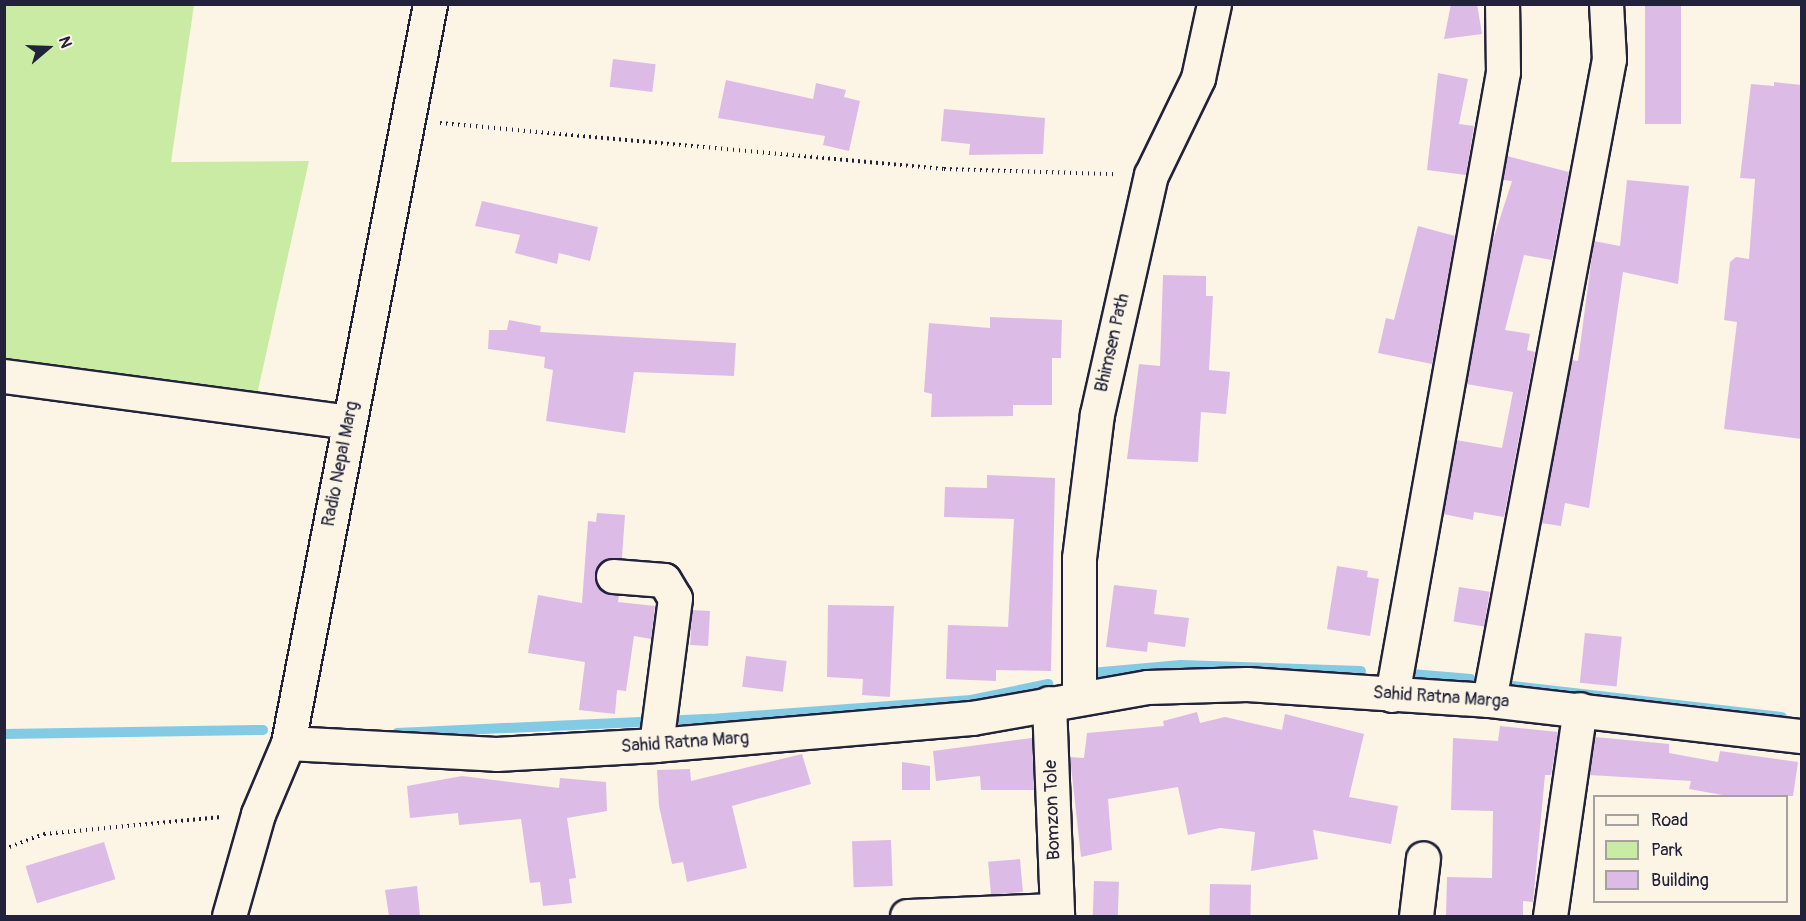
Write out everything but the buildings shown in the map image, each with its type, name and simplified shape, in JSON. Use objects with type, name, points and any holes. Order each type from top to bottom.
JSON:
[{"type":"street","name":"Radio Nepal Marg","points":[[229,916],[258,814],[288,743],[406,119],[430,4]]},
{"type":"street","name":"Bhimsen Path","points":[[1064,700],[1097,414],[1151,175],[1198,78],[1214,4]]},
{"type":"street","points":[[1392,695],[1503,72],[1502,4]]},
{"type":"street","points":[[1489,700],[1610,59],[1606,4]]},
{"type":"street","points":[[4,376],[349,422]]},
{"type":"street","points":[[613,576],[664,580],[675,598],[656,745]]},
{"type":"street","name":"Sahid Ratna Marga","points":[[1064,700],[1247,684],[1489,700],[1802,736]]},
{"type":"street","name":"Sahid Ratna Marg","points":[[288,743],[496,754],[656,745],[972,718],[1064,700]]},
{"type":"street","name":"Bomzon Tole","points":[[1056,913],[1064,700]]},
{"type":"street","points":[[1550,916],[1580,709]]},
{"type":"street","points":[[1416,916],[1423,858]]},
{"type":"street","points":[[907,916],[1056,913]]},
{"type":"path","points":[[406,119],[944,169],[1151,175]]},
{"type":"path","points":[[4,849],[44,834],[258,814]]},
{"type":"green space","points":[[5,5],[194,5],[171,162],[309,161],[254,408],[5,376]]},
{"type":"waterway","points":[[1091,673],[1181,665],[1361,671]]},
{"type":"waterway","points":[[1400,673],[1471,679]]},
{"type":"waterway","points":[[397,733],[711,719],[971,700],[1048,684]]},
{"type":"waterway","points":[[1496,684],[1782,717]]},
{"type":"waterway","points":[[4,734],[263,730]]}]
